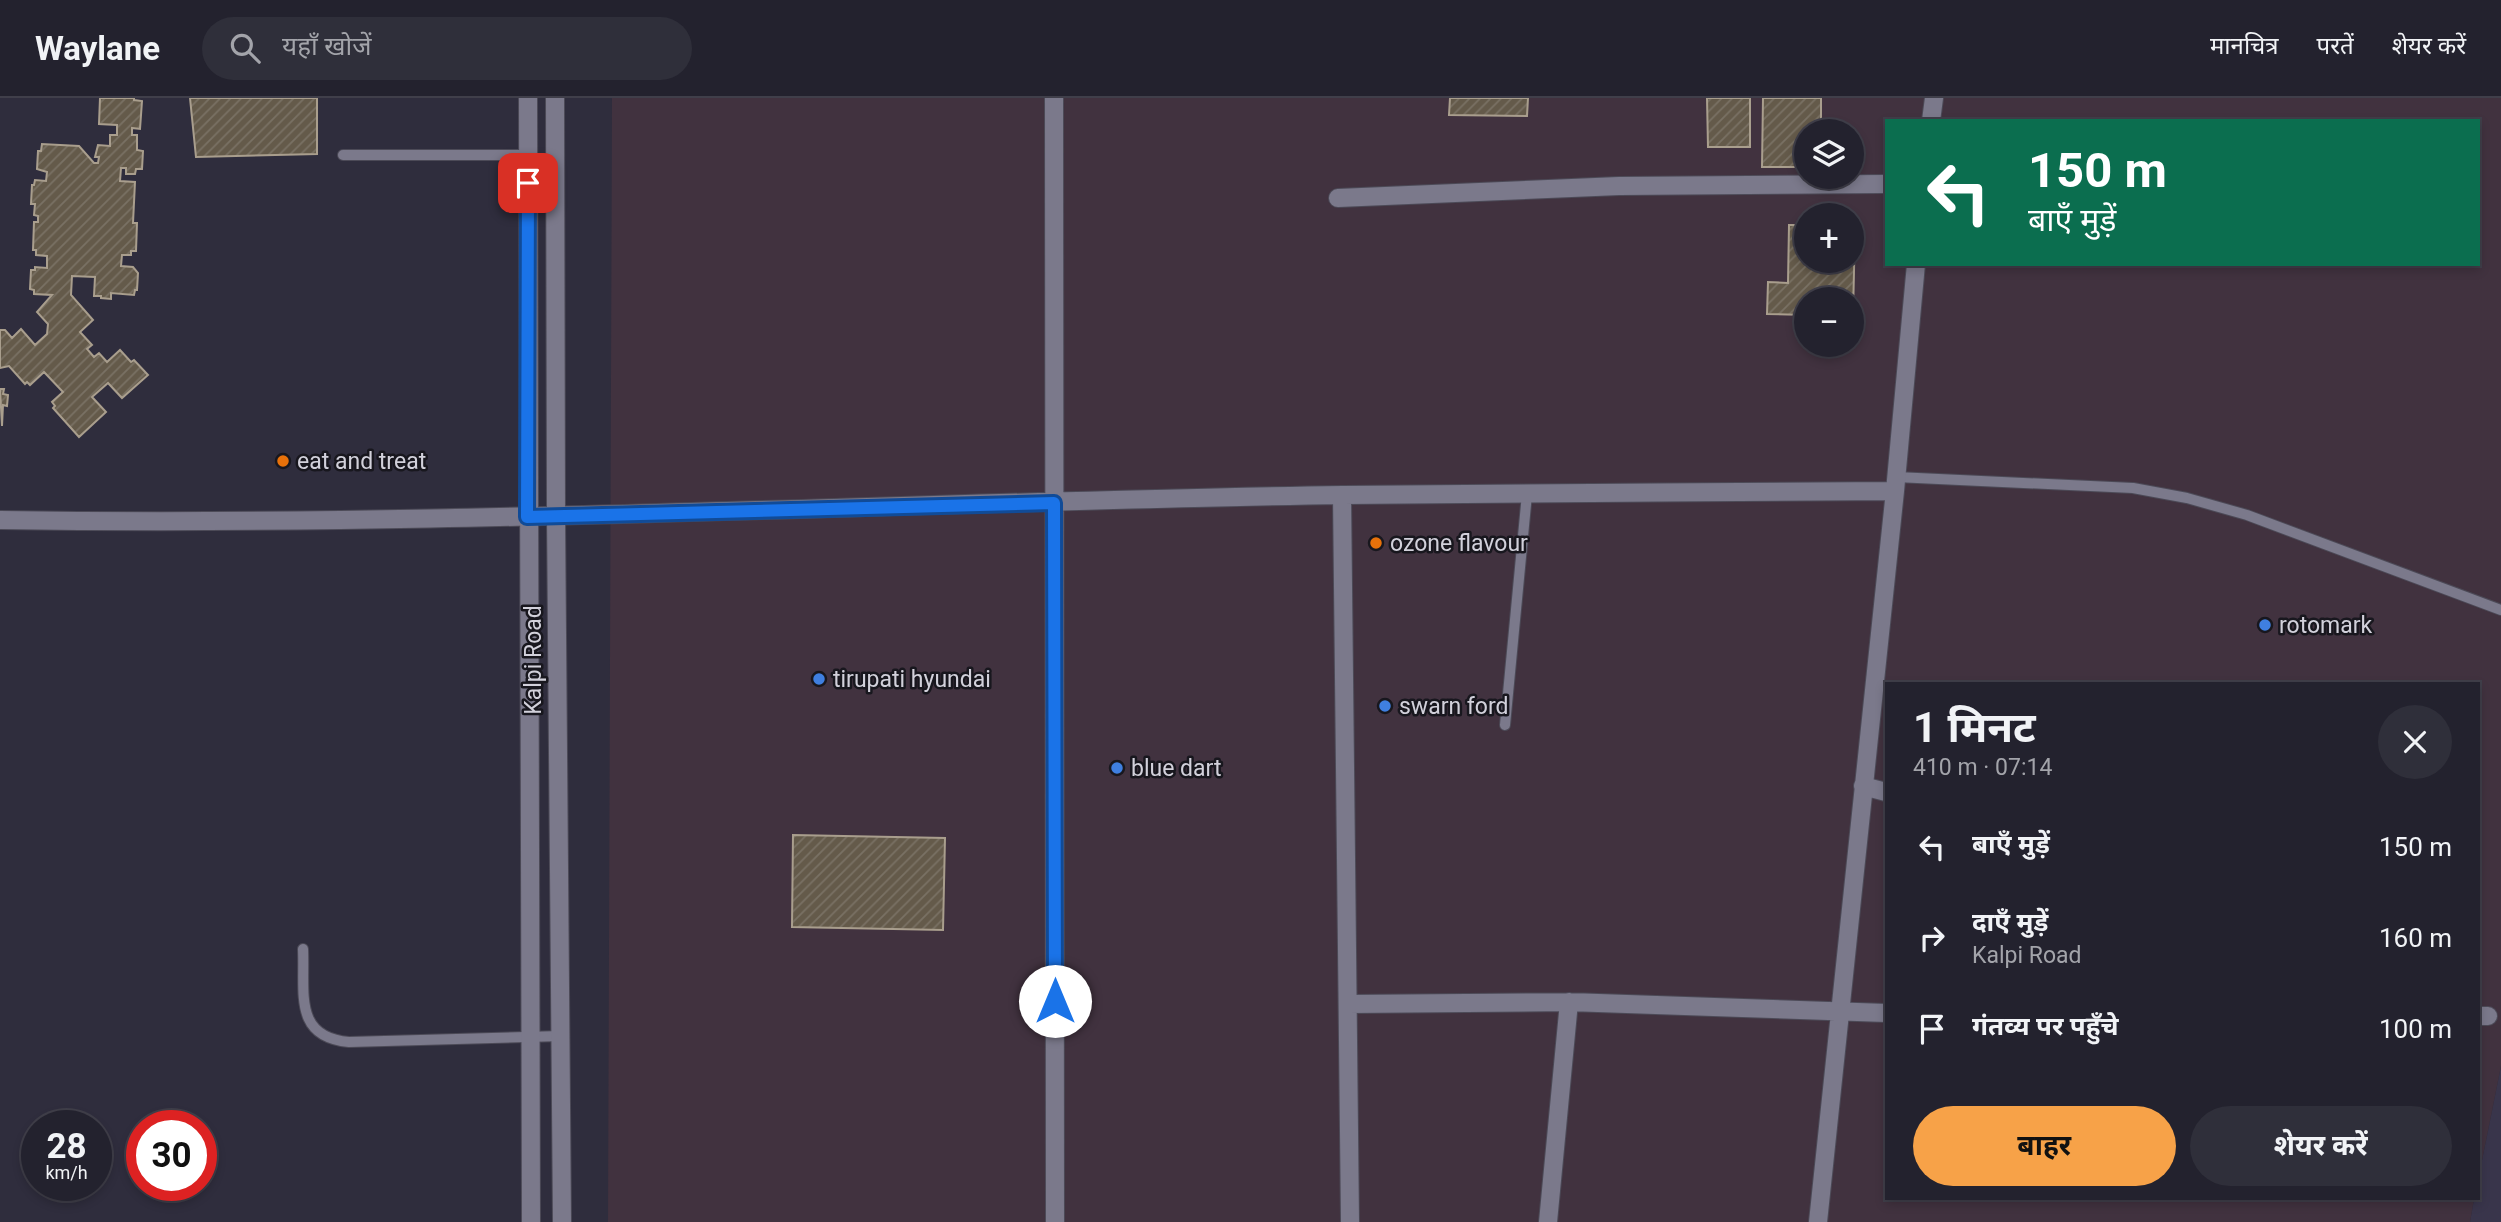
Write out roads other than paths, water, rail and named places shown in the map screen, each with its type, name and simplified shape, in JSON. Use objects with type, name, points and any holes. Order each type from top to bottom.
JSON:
[{"type":"street","name":"Kalpi Road","points":[[528,98],[527,517],[531,1222]]},
{"type":"street","name":"Kalpi Road","points":[[555,98],[562,1222]]},
{"type":"street","points":[[1054,98],[1055,1222]]},
{"type":"street","points":[[1931,119],[1934,98]]},
{"type":"street","points":[[1339,198],[1619,186],[1885,184]]},
{"type":"street","points":[[1818,1222],[1896,484],[1916,266]]},
{"type":"street","points":[[0,520],[106,522],[527,517],[1342,495],[1527,494],[1896,484]]},
{"type":"street","points":[[1342,495],[1350,1222]]},
{"type":"street","points":[[1863,786],[1885,792]]},
{"type":"street","points":[[1348,1004],[1569,1002],[1885,1013]]},
{"type":"street","points":[[1548,1222],[1569,1002]]},
{"type":"lane","points":[[344,155],[528,155]]},
{"type":"lane","points":[[1896,484],[2133,488],[2187,498],[2247,515],[2501,610]]},
{"type":"lane","points":[[1505,725],[1527,494]]},
{"type":"lane","points":[[303,949],[306,1014],[315,1031],[330,1040],[349,1042],[561,1036]]},
{"type":"place","name":"eat and treat","points":[[283,461]]},
{"type":"place","name":"ozone flavour","points":[[1376,543]]},
{"type":"place","name":"rotomark","points":[[2265,625]]},
{"type":"place","name":"tirupati hyundai","points":[[819,679]]},
{"type":"place","name":"swarn ford","points":[[1385,706]]},
{"type":"place","name":"blue dart","points":[[1117,768]]}]
